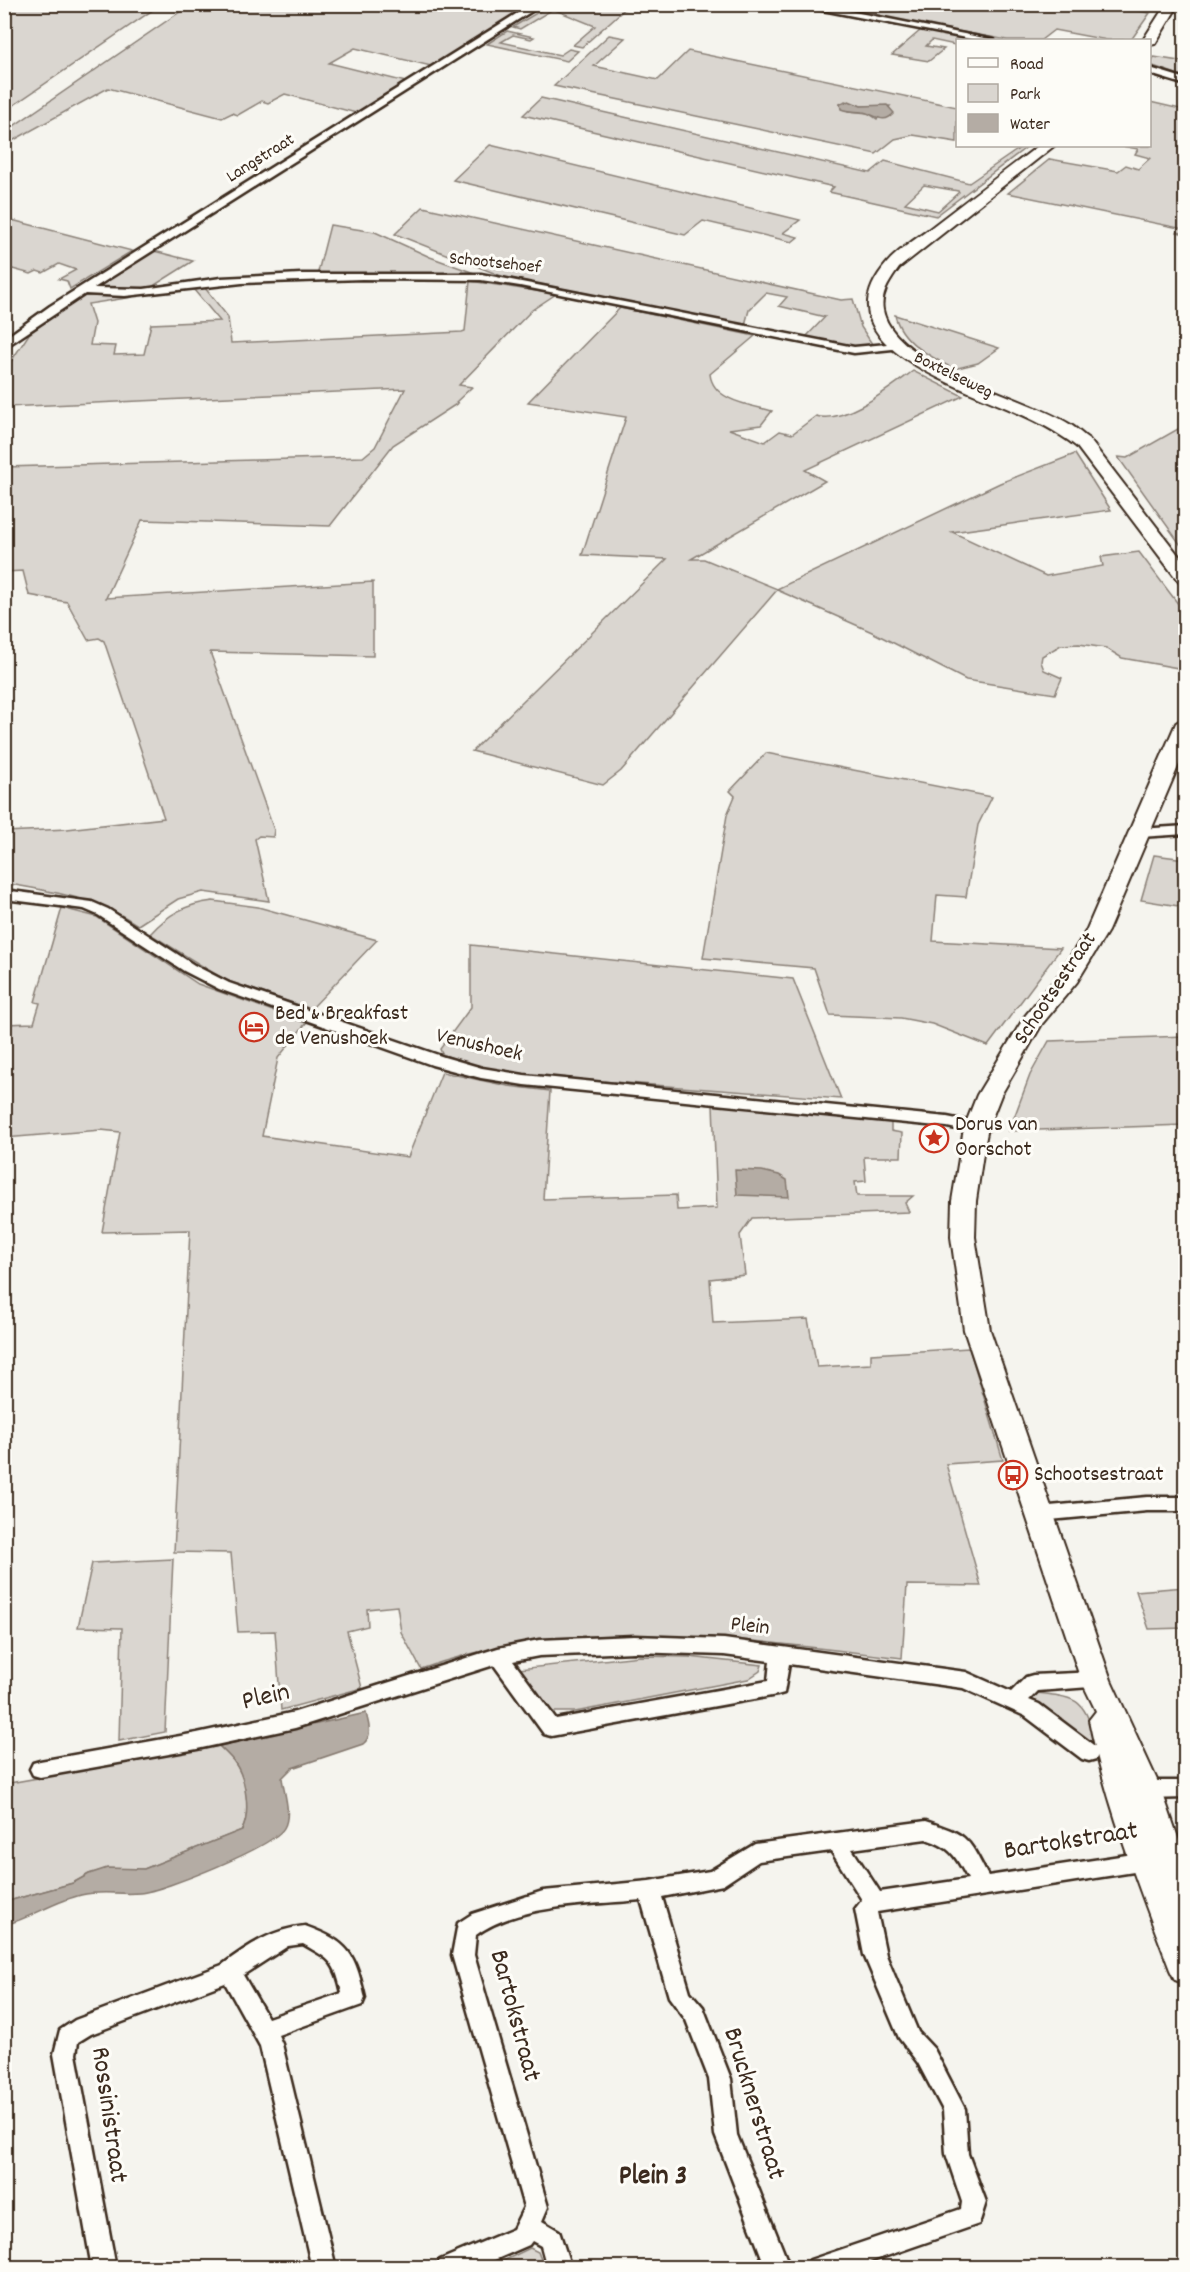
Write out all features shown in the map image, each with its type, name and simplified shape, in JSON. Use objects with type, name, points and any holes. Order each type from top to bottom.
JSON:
[{"type":"main road","points":[[1150,39],[1173,4]]},
{"type":"main road","name":"Boxtelseweg","points":[[1046,147],[886,273],[876,292],[874,304],[884,331],[919,363],[1064,428],[1083,443],[1185,578]]},
{"type":"main road","points":[[1140,833],[1185,723]]},
{"type":"main road","name":"Schootsestraat","points":[[1140,833],[1097,931],[1069,976],[1033,1021],[1006,1063],[976,1128],[964,1201],[966,1266],[978,1330],[1039,1514],[1100,1688],[1146,1791],[1157,1860],[1185,1970]]},
{"type":"main road","name":"Schootsestraat","points":[[1100,1688],[1105,1733],[1115,1772],[1157,1860],[1185,1934]]},
{"type":"street","name":"Langstraat","points":[[4,345],[82,290],[539,4]]},
{"type":"street","points":[[796,4],[984,39]]},
{"type":"street","points":[[1151,72],[1185,82]]},
{"type":"street","name":"Schootsehoef","points":[[82,290],[106,294],[145,294],[240,280],[481,277],[520,282],[854,350],[898,346]]},
{"type":"street","points":[[1140,833],[1185,830]]},
{"type":"street","name":"Venushoek","points":[[4,894],[87,905],[102,912],[189,968],[224,986],[438,1061],[482,1073],[947,1122],[976,1128]]},
{"type":"street","points":[[1039,1514],[1147,1504],[1185,1503]]},
{"type":"street","name":"Plein","points":[[40,1769],[197,1741],[295,1720],[498,1656],[540,1648],[633,1644],[724,1647],[966,1680],[1032,1710],[1089,1753]]},
{"type":"street","name":"Plein","points":[[498,1656],[551,1728],[777,1687],[780,1655]]},
{"type":"street","points":[[1015,1701],[1034,1683],[1100,1688]]},
{"type":"street","points":[[1115,1772],[1146,1791],[1185,1789]]},
{"type":"street","name":"Bartokstraat","points":[[529,2226],[536,2207],[463,1955],[466,1930],[480,1920],[543,1900],[649,1890],[715,1879],[755,1853],[838,1844],[926,1830],[954,1840],[964,1851],[982,1886]]},
{"type":"street","points":[[818,2268],[971,2216],[974,2202],[957,2154],[954,2109],[926,2056],[910,2038],[875,1955],[866,1909],[875,1902],[838,1844]]},
{"type":"street","name":"Bartokstraat","points":[[875,1902],[1157,1860]]},
{"type":"street","name":"Brucknerstraat","points":[[649,1890],[680,1997],[695,2014],[720,2079],[726,2135],[778,2268]]},
{"type":"street","name":"Rossinistraat","points":[[104,2268],[65,2054],[68,2037],[83,2027],[230,1972],[249,1957],[285,1937],[304,1935],[332,1948],[346,1963],[354,1998],[263,2030]]},
{"type":"street","points":[[230,1972],[271,2044],[324,2268]]},
{"type":"street","points":[[448,2268],[521,2237],[529,2226],[550,2239],[560,2268]]},
{"type":"green space","points":[[5,4],[160,4],[160,5],[5,111]]},
{"type":"green space","points":[[1104,4],[1150,13],[1132,39],[1102,39],[1054,30],[1042,39],[1001,39],[814,5]]},
{"type":"green space","points":[[190,5],[532,5],[431,66],[355,48],[329,63],[406,82],[356,113],[285,94],[268,103],[262,101],[238,115],[232,113],[222,118],[108,88],[5,145],[5,132]]},
{"type":"green space","points":[[550,5],[629,5],[582,47],[573,45],[595,26],[553,9],[520,29],[513,27]]},
{"type":"green space","points":[[921,30],[963,38],[956,39],[955,45],[932,40],[926,46],[944,49],[929,61],[892,55]]},
{"type":"green space","points":[[507,31],[534,37],[531,39],[513,35],[501,42],[560,55],[569,49],[578,51],[567,61],[487,44]]},
{"type":"green space","points":[[609,35],[625,38],[594,66],[658,80],[688,51],[956,107],[956,142],[913,135],[895,139],[876,154],[554,86]],"holes":[[[845,101],[861,106],[890,106],[877,119],[868,113],[848,111],[840,104]]]},
{"type":"green space","points":[[1154,57],[1185,62],[1185,77],[1151,65]]},
{"type":"green space","points":[[541,98],[870,173],[885,161],[969,183],[1022,147],[1027,147],[936,216],[829,192],[834,187],[523,115]],"holes":[[[924,185],[959,192],[938,211],[905,203]]]},
{"type":"green space","points":[[1151,102],[1185,110],[1185,234],[1177,232],[1179,228],[1008,193],[1050,159],[1118,171],[1126,165],[1138,169],[1150,158],[1135,154],[1138,149],[1127,147],[1151,147]]},
{"type":"green space","points":[[490,145],[800,220],[783,233],[798,237],[792,242],[703,221],[685,235],[453,180]]},
{"type":"green space","points":[[423,207],[841,300],[853,299],[861,327],[874,347],[863,349],[805,338],[825,317],[779,306],[787,297],[766,293],[749,310],[745,325],[504,277],[395,234]]},
{"type":"green space","points":[[4,218],[132,251],[70,289],[67,281],[59,279],[76,270],[59,264],[43,273],[37,271],[31,274],[5,267]]},
{"type":"green space","points":[[330,225],[375,232],[430,257],[477,274],[317,276]]},
{"type":"green space","points":[[154,251],[193,261],[147,290],[93,289]]},
{"type":"green space","points":[[470,281],[556,294],[532,310],[459,385],[472,387],[456,402],[458,403],[393,445],[330,526],[142,520],[106,598],[373,582],[373,656],[210,652],[274,830],[273,837],[259,836],[255,839],[269,901],[203,892],[178,899],[138,925],[107,908],[90,902],[5,883],[5,832],[67,829],[164,818],[104,641],[99,638],[88,640],[67,602],[29,595],[23,571],[5,572],[5,467],[363,457],[375,447],[405,389],[5,407],[4,372],[29,334],[82,296],[133,297],[88,304],[94,323],[90,345],[116,346],[114,355],[144,354],[151,324],[220,321],[194,290],[205,288],[228,317],[231,343],[462,332],[465,331]]},
{"type":"green space","points":[[620,308],[755,336],[710,374],[713,383],[725,396],[744,404],[772,411],[761,425],[729,429],[765,442],[780,431],[792,434],[816,416],[840,415],[853,410],[880,395],[913,371],[963,396],[805,470],[825,481],[691,559],[704,559],[777,589],[1000,483],[1075,454],[1111,510],[952,532],[1046,576],[1103,566],[1101,557],[1139,552],[1185,613],[1184,669],[1122,658],[1106,648],[1079,644],[1061,645],[1042,656],[1041,662],[1044,670],[1062,678],[1055,694],[966,680],[872,632],[777,590],[621,771],[603,785],[472,751],[667,559],[582,555],[626,417],[528,402]]},
{"type":"green space","points":[[895,315],[999,348],[978,363],[954,369],[927,354],[910,341],[898,325]]},
{"type":"green space","points":[[1185,425],[1185,551],[1118,457],[1127,458]]},
{"type":"green space","points":[[766,753],[992,797],[978,825],[966,897],[937,895],[933,941],[1061,948],[988,1046],[932,1024],[901,1018],[830,1015],[814,968],[703,958],[727,815],[735,796],[730,791]]},
{"type":"green space","points":[[1154,855],[1185,859],[1185,907],[1141,900]]},
{"type":"green space","points":[[213,901],[258,907],[377,940],[311,1009],[225,980],[150,934],[178,911]]},
{"type":"green space","points":[[62,908],[97,917],[198,984],[306,1023],[278,1058],[262,1136],[408,1157],[442,1072],[508,1086],[550,1091],[543,1199],[676,1195],[677,1210],[717,1208],[713,1104],[891,1119],[891,1131],[902,1133],[901,1157],[864,1157],[866,1181],[855,1182],[857,1196],[913,1196],[905,1203],[909,1212],[752,1218],[740,1235],[745,1275],[710,1279],[713,1323],[808,1319],[817,1367],[871,1364],[871,1354],[969,1348],[1003,1460],[946,1464],[981,1586],[907,1585],[902,1658],[721,1638],[660,1635],[599,1636],[539,1641],[479,1652],[421,1669],[401,1632],[397,1606],[367,1609],[368,1626],[347,1631],[362,1688],[281,1710],[275,1631],[238,1632],[231,1553],[174,1552],[190,1230],[102,1232],[120,1132],[101,1130],[5,1138],[4,1024],[34,1023],[40,1003],[35,1002]]},
{"type":"green space","points":[[471,945],[793,979],[841,1099],[533,1076],[475,1067],[442,1054],[440,1049],[471,1007]]},
{"type":"green space","points":[[1185,1036],[1185,1125],[1009,1131],[1030,1075],[1049,1041]]},
{"type":"green space","points":[[173,1559],[165,1732],[119,1741],[122,1628],[78,1627],[92,1563]]},
{"type":"green space","points":[[1185,1587],[1185,1628],[1149,1629],[1136,1591]]},
{"type":"green space","points":[[640,1656],[689,1657],[762,1665],[760,1671],[748,1679],[575,1712],[551,1712],[518,1669]]},
{"type":"green space","points":[[1025,1692],[1061,1696],[1079,1704],[1090,1722],[1102,1756],[1027,1700]]},
{"type":"green space","points":[[219,1746],[239,1770],[245,1787],[247,1806],[242,1830],[144,1869],[107,1869],[89,1874],[73,1883],[5,1902],[4,1784]]},
{"type":"green space","points":[[530,2248],[538,2252],[544,2267],[491,2267]]},
{"type":"water","points":[[849,101],[861,106],[887,105],[894,113],[882,119],[866,113],[841,109],[840,104]]},
{"type":"water","points":[[735,1170],[762,1171],[779,1175],[787,1180],[789,1197],[737,1195]]},
{"type":"water","points":[[366,1713],[369,1734],[363,1744],[292,1768],[282,1778],[287,1803],[286,1822],[284,1828],[276,1836],[260,1846],[171,1885],[140,1893],[81,1895],[5,1925],[5,1902],[73,1883],[107,1868],[144,1869],[242,1830],[247,1806],[242,1778],[235,1763],[219,1746]]},
{"type":"place","name":"Bed & Breakfast de Venushoek","points":[[254,1027]]},
{"type":"place","name":"Dorus van Oorschot","points":[[934,1138]]},
{"type":"place","name":"Schootsestraat","points":[[1013,1475]]},
{"type":"district","name":"Plein 3","points":[[653,2178]]}]
